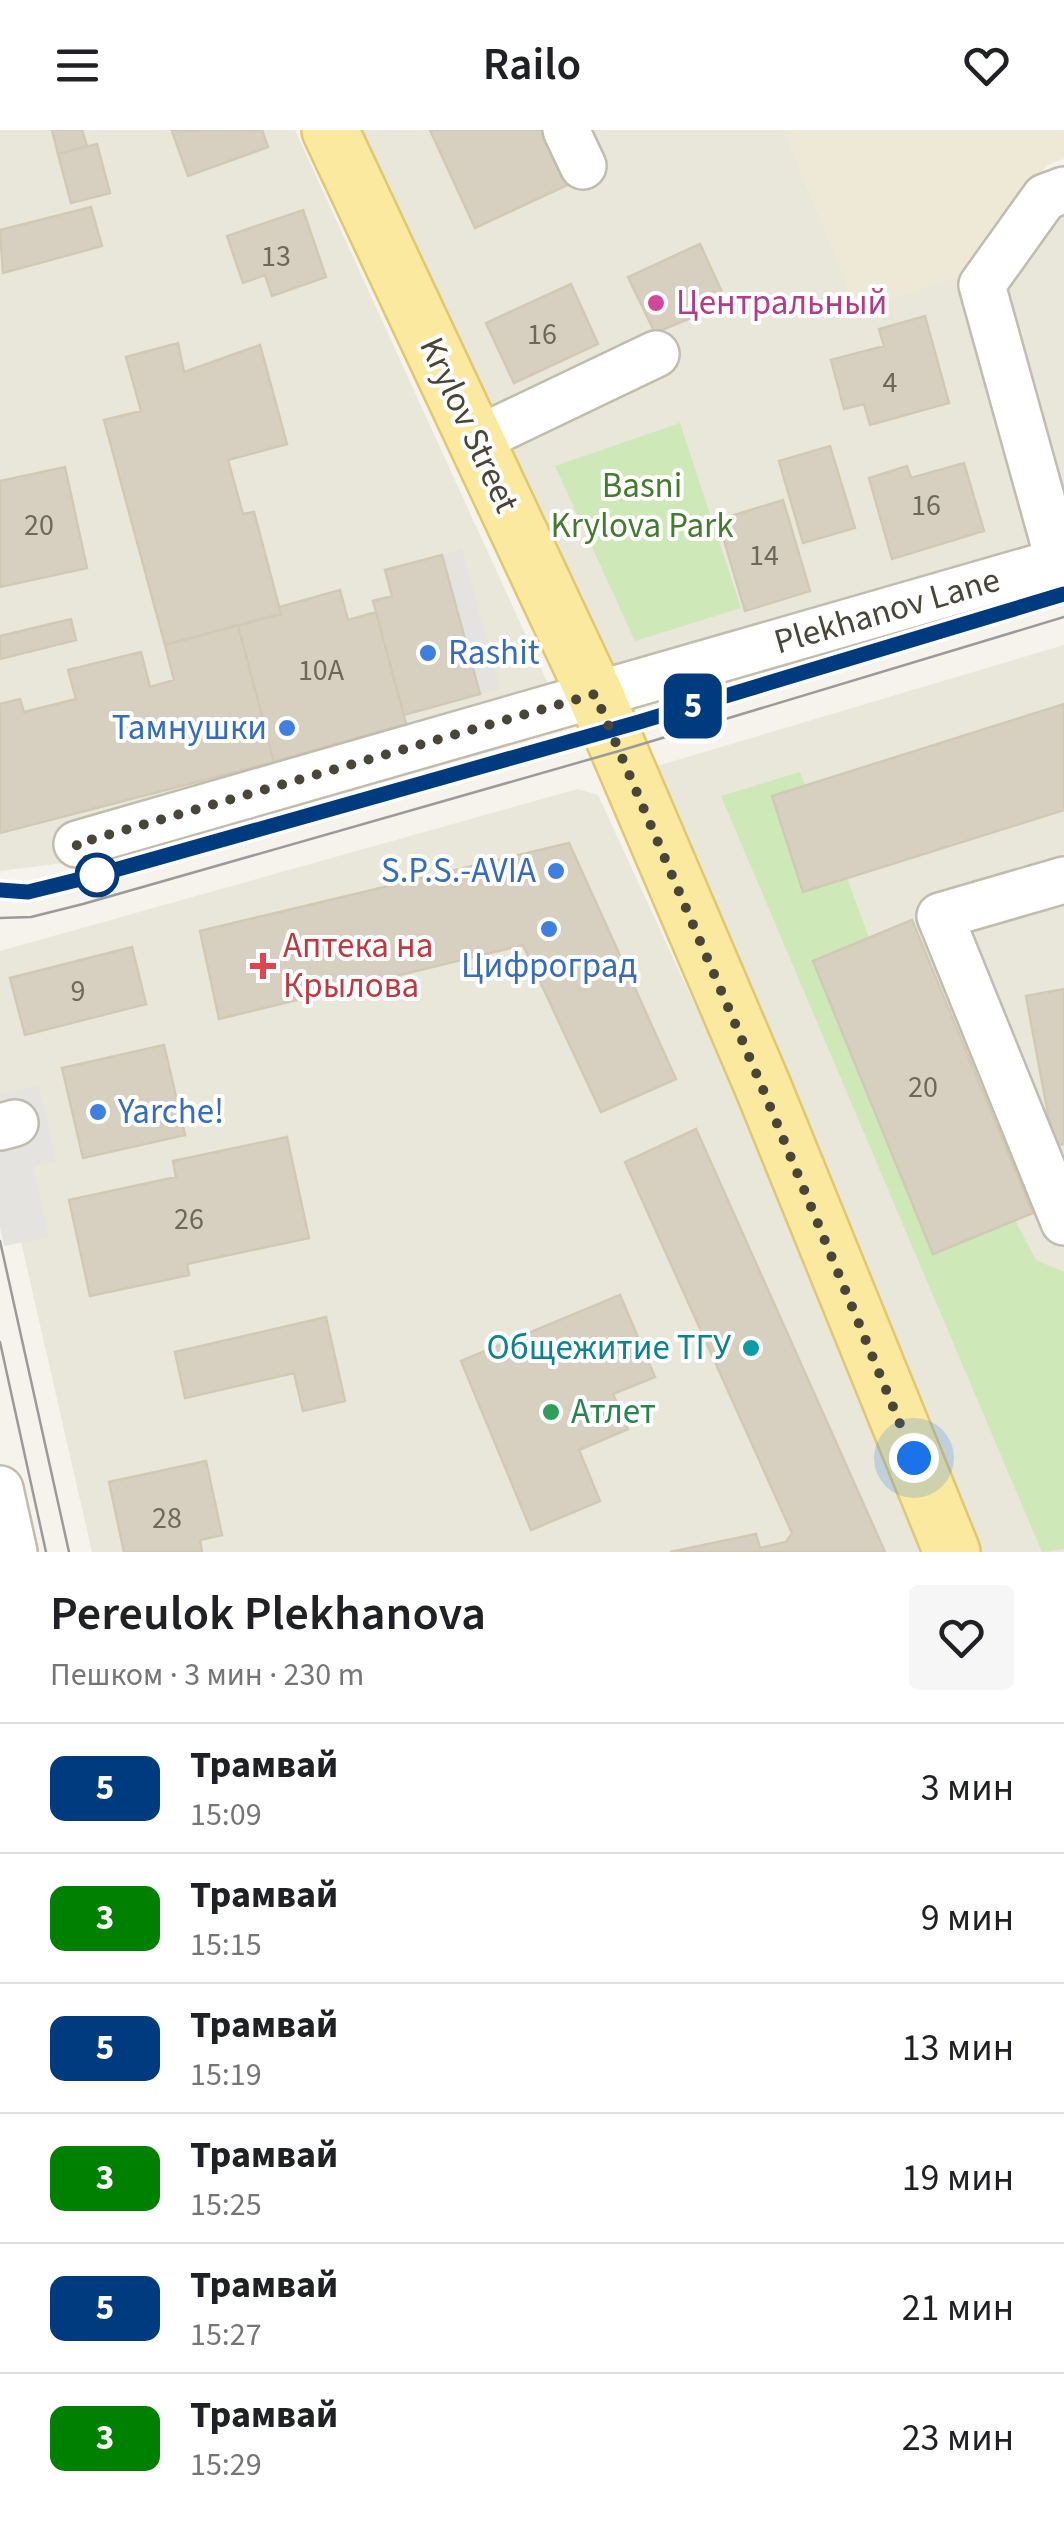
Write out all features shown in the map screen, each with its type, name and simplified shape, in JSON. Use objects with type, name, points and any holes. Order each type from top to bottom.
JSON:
[{"type":"main road","name":"Krylov Street","points":[[330,130],[595,694],[762,1087],[952,1552]]},
{"type":"street","points":[[1061,561],[982,286],[1044,197],[1064,190]]},
{"type":"street","points":[[476,440],[656,354]]},
{"type":"street","name":"Plekhanov Lane","points":[[76,844],[1061,561]]},
{"type":"street","points":[[1064,880],[940,916],[1064,1222]]},
{"type":"street","points":[[0,1489],[14,1552]]},
{"type":"shaded area","points":[[0,130],[295,130],[565,721],[64,863],[0,871]]},
{"type":"shaded area","points":[[359,130],[784,130],[858,310],[962,275],[1038,550],[615,668],[609,665]]},
{"type":"shaded area","points":[[784,130],[1064,130],[1064,159],[1047,165],[962,275],[858,311]]},
{"type":"shaded area","points":[[1064,216],[1064,516],[1006,293],[1054,220]]},
{"type":"shaded area","points":[[462,549],[500,689],[480,694],[442,555]]},
{"type":"shaded area","points":[[1064,645],[1064,1552],[980,1552],[657,766]]},
{"type":"shaded area","points":[[578,789],[598,795],[734,1090],[922,1552],[92,1552],[0,1150],[0,951]]},
{"type":"shaded area","points":[[39,1086],[56,1161],[33,1167],[49,1237],[4,1246],[0,1227],[0,1094]]},
{"type":"green space","name":"Basni Krylova Park","points":[[680,423],[741,608],[635,641],[555,466]]},
{"type":"green space","points":[[800,772],[805,785],[773,796],[802,891],[847,878],[869,938],[813,962],[933,1253],[1015,1220],[1036,1260],[1064,1272],[1064,1549],[1042,1552],[721,796]]},
{"type":"building","points":[[52,130],[82,130],[87,146],[58,154]]},
{"type":"building","points":[[262,130],[268,147],[188,176],[172,131]]},
{"type":"building","points":[[430,130],[550,130],[574,182],[475,228]]},
{"type":"building","points":[[97,144],[110,193],[71,203],[58,154]]},
{"type":"building","points":[[91,207],[102,246],[3,273],[0,230]]},
{"type":"building","points":[[303,210],[326,277],[272,296],[265,275],[243,283],[227,236]]},
{"type":"building","points":[[700,244],[727,303],[655,333],[628,277]]},
{"type":"building","points":[[571,284],[598,344],[514,383],[486,323]]},
{"type":"building","points":[[925,316],[949,403],[870,425],[864,404],[844,409],[831,360],[884,346],[879,329]]},
{"type":"building","points":[[178,343],[184,372],[260,345],[287,444],[228,460],[243,514],[254,512],[281,614],[165,645],[104,420],[141,411],[126,357]]},
{"type":"building","points":[[830,446],[855,528],[803,543],[779,461]]},
{"type":"building","points":[[964,463],[984,531],[892,559],[869,478],[907,466],[911,478]]},
{"type":"building","points":[[65,467],[87,568],[0,587],[0,481]]},
{"type":"building","points":[[783,500],[810,591],[745,611],[718,520]]},
{"type":"building","name":"Rashit","points":[[442,555],[480,694],[404,715],[373,601],[392,596],[385,570]]},
{"type":"building","points":[[340,590],[348,620],[376,612],[406,724],[274,762],[238,625],[281,614],[279,607]]},
{"type":"building","points":[[71,619],[76,640],[0,659],[0,636]]},
{"type":"building","points":[[238,625],[274,762],[0,833],[0,704],[20,699],[24,712],[76,699],[68,670],[141,652],[150,687],[174,680],[165,645]]},
{"type":"building","points":[[1064,704],[1064,810],[803,892],[772,796]]},
{"type":"building","points":[[569,843],[676,1079],[601,1112],[523,945],[219,1019],[200,931]]},
{"type":"building","points":[[912,920],[1033,1213],[933,1254],[813,961]]},
{"type":"building","points":[[132,947],[146,1004],[25,1035],[10,978]]},
{"type":"building","points":[[1064,989],[1064,1144],[1054,1146],[1026,996]]},
{"type":"building","points":[[164,1045],[185,1135],[83,1158],[62,1068]]},
{"type":"building","name":"Общежитие ТГУ","points":[[696,1129],[885,1552],[670,1552],[756,1534],[760,1548],[786,1542],[792,1533],[625,1162]]},
{"type":"building","points":[[287,1137],[309,1238],[187,1264],[189,1275],[90,1296],[69,1200],[176,1177],[173,1161]]},
{"type":"building","name":"Атлет","points":[[620,1295],[655,1377],[613,1394],[628,1429],[579,1450],[600,1501],[531,1530],[461,1361]]},
{"type":"building","points":[[326,1317],[345,1401],[303,1411],[294,1373],[185,1398],[175,1352]]},
{"type":"building","points":[[206,1461],[222,1535],[200,1540],[202,1552],[124,1552],[109,1482]]},
{"type":"tram line","points":[[0,890],[28,892],[97,875],[610,730],[1064,594]]},
{"type":"tram line","name":"5","points":[[0,890],[28,892],[97,875],[639,722],[1064,594]]},
{"type":"tram line","points":[[0,918],[31,917],[83,904],[619,751],[1064,617]]},
{"type":"tram line","points":[[0,1241],[69,1552]]},
{"type":"tram line","points":[[0,1342],[46,1552]]},
{"type":"place","name":"Центральный","points":[[656,303]]},
{"type":"place","name":"Rashit","points":[[428,653]]},
{"type":"place","name":"Тамнушки","points":[[287,728]]},
{"type":"place","name":"S.P.S.-AVIA","points":[[556,871]]},
{"type":"place","name":"Цифроград","points":[[549,929]]},
{"type":"place","name":"Аптека на Крылова","points":[[263,966]]},
{"type":"place","name":"Yarche!","points":[[98,1112]]},
{"type":"place","name":"Общежитие ТГУ","points":[[751,1348]]},
{"type":"place","name":"Атлет","points":[[551,1412]]},
{"type":"route","points":[[97,875],[76,844],[595,694],[914,1458]]}]
